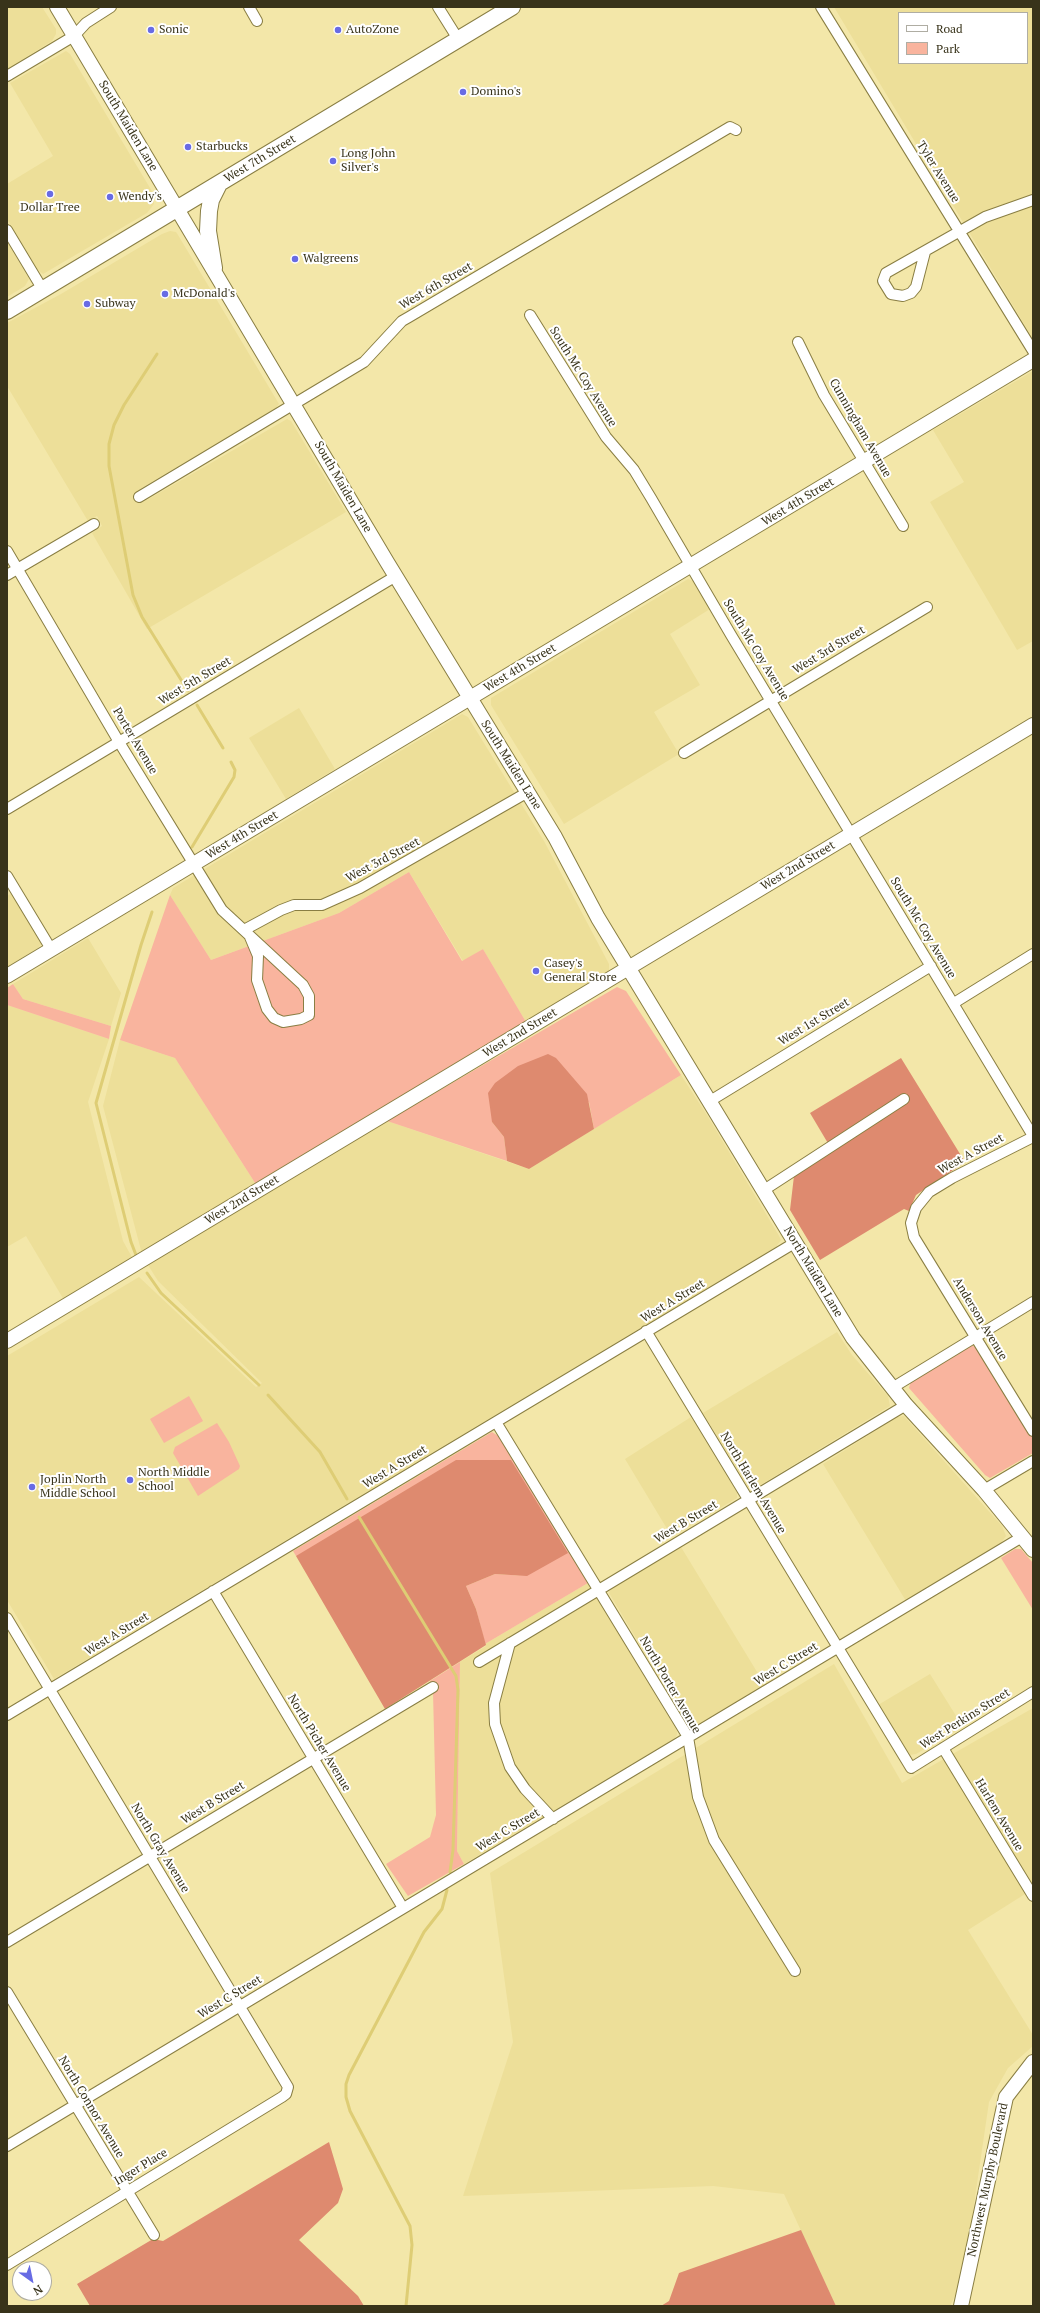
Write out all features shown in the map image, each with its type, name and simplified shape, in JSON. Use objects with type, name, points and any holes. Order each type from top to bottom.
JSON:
[{"type":"main road","name":"West 7th Street","points":[[7,311],[512,7]]},
{"type":"main road","points":[[214,268],[208,223],[211,200],[219,184]]},
{"type":"street","name":"South Maiden Lane","points":[[57,7],[214,268],[396,576],[555,837],[598,918],[629,968]]},
{"type":"street","points":[[7,76],[74,36],[86,23],[111,7]]},
{"type":"street","points":[[249,7],[257,21]]},
{"type":"street","points":[[438,7],[458,39]]},
{"type":"street","name":"Tyler Avenue","points":[[821,7],[1033,351]]},
{"type":"street","name":"West 6th Street","points":[[139,497],[364,362],[402,321],[730,127],[736,130]]},
{"type":"street","points":[[925,252],[916,287],[911,293],[903,296],[890,294],[882,281],[886,273],[985,217],[1033,200]]},
{"type":"street","points":[[7,230],[43,290]]},
{"type":"street","name":"South Mc Coy Avenue","points":[[530,315],[606,437],[634,470],[851,834],[1032,1132]]},
{"type":"street","name":"Cunningham Avenue","points":[[798,342],[824,395],[903,526]]},
{"type":"street","name":"West 4th Street","points":[[7,976],[1033,360]]},
{"type":"street","points":[[7,575],[94,524]]},
{"type":"street","name":"Porter Avenue","points":[[7,552],[119,742],[222,910],[304,986],[309,996],[309,1015],[302,1019],[283,1022],[274,1018],[268,1009],[257,980],[258,956],[247,934]]},
{"type":"street","name":"West 5th Street","points":[[7,808],[396,576]]},
{"type":"street","name":"West 3rd Street","points":[[684,753],[927,606]]},
{"type":"street","name":"West 2nd Street","points":[[7,1342],[1033,725]]},
{"type":"street","name":"West 3rd Street","points":[[247,934],[281,910],[294,905],[322,905],[360,888],[528,792]]},
{"type":"street","points":[[7,876],[51,949]]},
{"type":"street","points":[[954,1003],[1033,954]]},
{"type":"street","name":"West 1st Street","points":[[710,1101],[931,966]]},
{"type":"street","name":"North Maiden Lane","points":[[629,968],[853,1338],[892,1388],[984,1490],[1033,1550]]},
{"type":"street","points":[[764,1190],[904,1099]]},
{"type":"street","name":"West A Street","points":[[912,1218],[921,1200],[929,1192],[1032,1132]]},
{"type":"street","name":"Anderson Avenue","points":[[912,1218],[914,1237],[1033,1432]]},
{"type":"street","name":"West A Street","points":[[7,1715],[796,1242]]},
{"type":"street","points":[[892,1388],[1033,1302]]},
{"type":"street","name":"North Harlem Avenue","points":[[646,1332],[837,1648]]},
{"type":"street","name":"West B Street","points":[[479,1662],[906,1404]]},
{"type":"street","name":"North Porter Avenue","points":[[496,1422],[688,1737],[698,1797],[714,1840],[795,1971]]},
{"type":"street","points":[[984,1490],[1033,1461]]},
{"type":"street","name":"West C Street","points":[[7,2146],[1022,1537]]},
{"type":"street","name":"North Picher Avenue","points":[[213,1591],[403,1908]]},
{"type":"street","name":"North Gray Avenue","points":[[7,1618],[149,1857],[286,2083],[287,2091]]},
{"type":"street","points":[[510,1643],[494,1703],[495,1724],[510,1767],[525,1788],[553,1819]]},
{"type":"street","name":"West Perkins Street","points":[[837,1648],[911,1768],[1033,1692]]},
{"type":"street","name":"West B Street","points":[[7,1942],[433,1687]]},
{"type":"street","name":"Harlem Avenue","points":[[943,1748],[1033,1896]]},
{"type":"street","points":[[1024,1881],[1033,1876]]},
{"type":"street","name":"North Connor Avenue","points":[[7,1992],[154,2235]]},
{"type":"street","name":"Northwest Murphy Boulevard","points":[[962,2306],[1006,2096],[1033,2062]]},
{"type":"street","name":"Inger Place","points":[[7,2265],[282,2097],[287,2091]]},
{"type":"shaded area","points":[[7,7],[42,7],[56,29],[56,34],[52,41],[7,69]]},
{"type":"shaded area","points":[[834,7],[1033,7],[1033,339]]},
{"type":"shaded area","points":[[66,51],[70,54],[153,193],[154,204],[147,213],[43,274],[35,268],[7,219],[7,184],[53,156],[10,83]]},
{"type":"shaded area","points":[[170,231],[176,232],[178,235],[279,404],[276,408],[140,489],[147,500],[287,419],[291,421],[346,512],[147,629],[92,533],[102,526],[97,516],[88,521],[7,386],[7,323],[61,294],[162,234]]},
{"type":"shaded area","points":[[7,242],[29,279],[25,286],[7,297]]},
{"type":"shaded area","points":[[1033,371],[1033,641],[1017,650],[930,502],[964,482],[933,430]]},
{"type":"shaded area","points":[[688,579],[693,581],[710,609],[670,634],[700,685],[654,712],[679,754],[564,824],[491,705],[491,698]]},
{"type":"shaded area","points":[[299,708],[335,769],[286,799],[249,738]]},
{"type":"shaded area","points":[[462,714],[468,717],[544,841],[609,964],[609,971],[526,1022],[483,949],[463,961],[409,872],[339,913],[211,960],[170,895],[173,888]]},
{"type":"shaded area","points":[[12,893],[42,943],[38,948],[7,967],[7,896]]},
{"type":"shaded area","points":[[88,938],[121,993],[111,1026],[23,999],[13,984]]},
{"type":"shaded area","points":[[7,1005],[109,1039],[88,1102],[123,1241],[133,1259],[64,1300],[26,1236],[7,1247]]},
{"type":"shaded area","points":[[120,1040],[175,1058],[257,1186],[142,1254],[103,1106]]},
{"type":"shaded area","points":[[548,1054],[556,1058],[587,1094],[594,1129],[529,1169],[507,1161],[504,1137],[492,1122],[488,1093],[495,1083],[518,1066]]},
{"type":"shaded area","points":[[901,1058],[965,1162],[916,1195],[909,1211],[904,1209],[820,1260],[790,1210],[794,1176],[829,1145],[810,1113]]},
{"type":"shaded area","points":[[681,1075],[707,1115],[778,1234],[781,1240],[776,1247],[54,1679],[7,1600],[7,1356],[139,1277],[256,1387],[262,1383],[158,1281],[148,1265],[387,1121],[529,1169]]},
{"type":"shaded area","points":[[837,1332],[852,1355],[888,1396],[890,1406],[757,1487],[753,1489],[748,1487],[703,1413]]},
{"type":"shaded area","points":[[904,1416],[1002,1526],[1006,1536],[1001,1543],[906,1601],[823,1464],[897,1417]]},
{"type":"shaded area","points":[[691,1417],[737,1493],[737,1498],[672,1537],[625,1459]]},
{"type":"shaded area","points":[[456,1460],[511,1460],[568,1553],[527,1576],[495,1574],[466,1586],[476,1609],[486,1645],[385,1709],[296,1556]]},
{"type":"shaded area","points":[[681,1547],[765,1685],[693,1727],[688,1725],[609,1593],[611,1588]]},
{"type":"shaded area","points":[[588,1583],[677,1731],[677,1735],[674,1739],[464,1864],[457,1851],[460,1662],[486,1646],[485,1644]]},
{"type":"shaded area","points":[[834,1664],[902,1783],[1033,1708],[1033,1889],[968,1930],[1033,2035],[1033,2046],[1008,2068],[989,2102],[963,2279],[950,2306],[836,2306],[784,2194],[713,2186],[463,2196],[513,2042],[490,1873]]},
{"type":"shaded area","points":[[930,1674],[963,1727],[916,1754],[910,1755],[878,1705]]},
{"type":"shaded area","points":[[329,2142],[343,2189],[338,2203],[299,2240],[358,2296],[364,2306],[90,2306],[77,2284],[153,2239],[163,2241]]},
{"type":"shaded area","points":[[801,2230],[836,2306],[661,2306],[669,2301],[679,2273]]},
{"type":"green space","points":[[409,872],[462,961],[483,949],[526,1022],[257,1186],[175,1058],[120,1040],[170,895],[211,960],[339,913]]},
{"type":"green space","points":[[13,984],[23,999],[111,1026],[109,1039],[7,1005],[7,988]]},
{"type":"green space","points":[[617,987],[626,991],[681,1075],[594,1129],[589,1102],[492,1122],[504,1137],[507,1161],[387,1121]]},
{"type":"green space","points":[[971,1345],[977,1348],[1033,1438],[1033,1453],[990,1478],[985,1475],[909,1388],[911,1381]]},
{"type":"green space","points":[[189,1396],[203,1421],[164,1443],[150,1419]]},
{"type":"green space","points":[[217,1423],[229,1442],[240,1466],[239,1469],[198,1496],[173,1453],[175,1447]]},
{"type":"green space","points":[[492,1432],[500,1437],[588,1583],[485,1644],[476,1609],[466,1586],[495,1574],[527,1576],[296,1556],[293,1551]]},
{"type":"green space","points":[[1015,1549],[1021,1549],[1033,1563],[1033,1610],[1001,1558]]},
{"type":"green space","points":[[460,1662],[457,1851],[464,1864],[408,1896],[386,1864],[430,1837],[436,1815],[433,1692],[430,1681]]},
{"type":"waterway","points":[[157,354],[124,405],[114,425],[109,444],[109,466],[133,595],[142,617],[188,691]]},
{"type":"waterway","points":[[197,705],[223,748]]},
{"type":"waterway","points":[[192,847],[234,777],[235,770],[231,762]]},
{"type":"waterway","points":[[136,1255],[131,1242],[96,1103],[141,945],[152,912]]},
{"type":"waterway","points":[[147,1273],[161,1293],[259,1385]]},
{"type":"waterway","points":[[268,1395],[320,1452],[347,1499]]},
{"type":"waterway","points":[[359,1517],[456,1676],[458,1690],[453,1850],[450,1872]]},
{"type":"waterway","points":[[406,2306],[412,2245],[410,2226],[350,2111],[346,2097],[346,2084],[349,2075],[424,1932],[442,1909],[447,1890]]},
{"type":"place","name":"Sonic","points":[[151,30]]},
{"type":"place","name":"AutoZone","points":[[338,30]]},
{"type":"place","name":"Domino's","points":[[463,92]]},
{"type":"place","name":"Starbucks","points":[[188,147]]},
{"type":"place","name":"Long John Silver's","points":[[333,161]]},
{"type":"place","name":"Dollar Tree","points":[[50,194]]},
{"type":"place","name":"Wendy's","points":[[110,197]]},
{"type":"place","name":"Walgreens","points":[[295,259]]},
{"type":"place","name":"McDonald's","points":[[165,294]]},
{"type":"place","name":"Subway","points":[[87,304]]},
{"type":"place","name":"Casey's General Store","points":[[536,971]]},
{"type":"place","name":"North Middle School","points":[[130,1480]]},
{"type":"place","name":"Joplin North Middle School","points":[[32,1487]]}]
